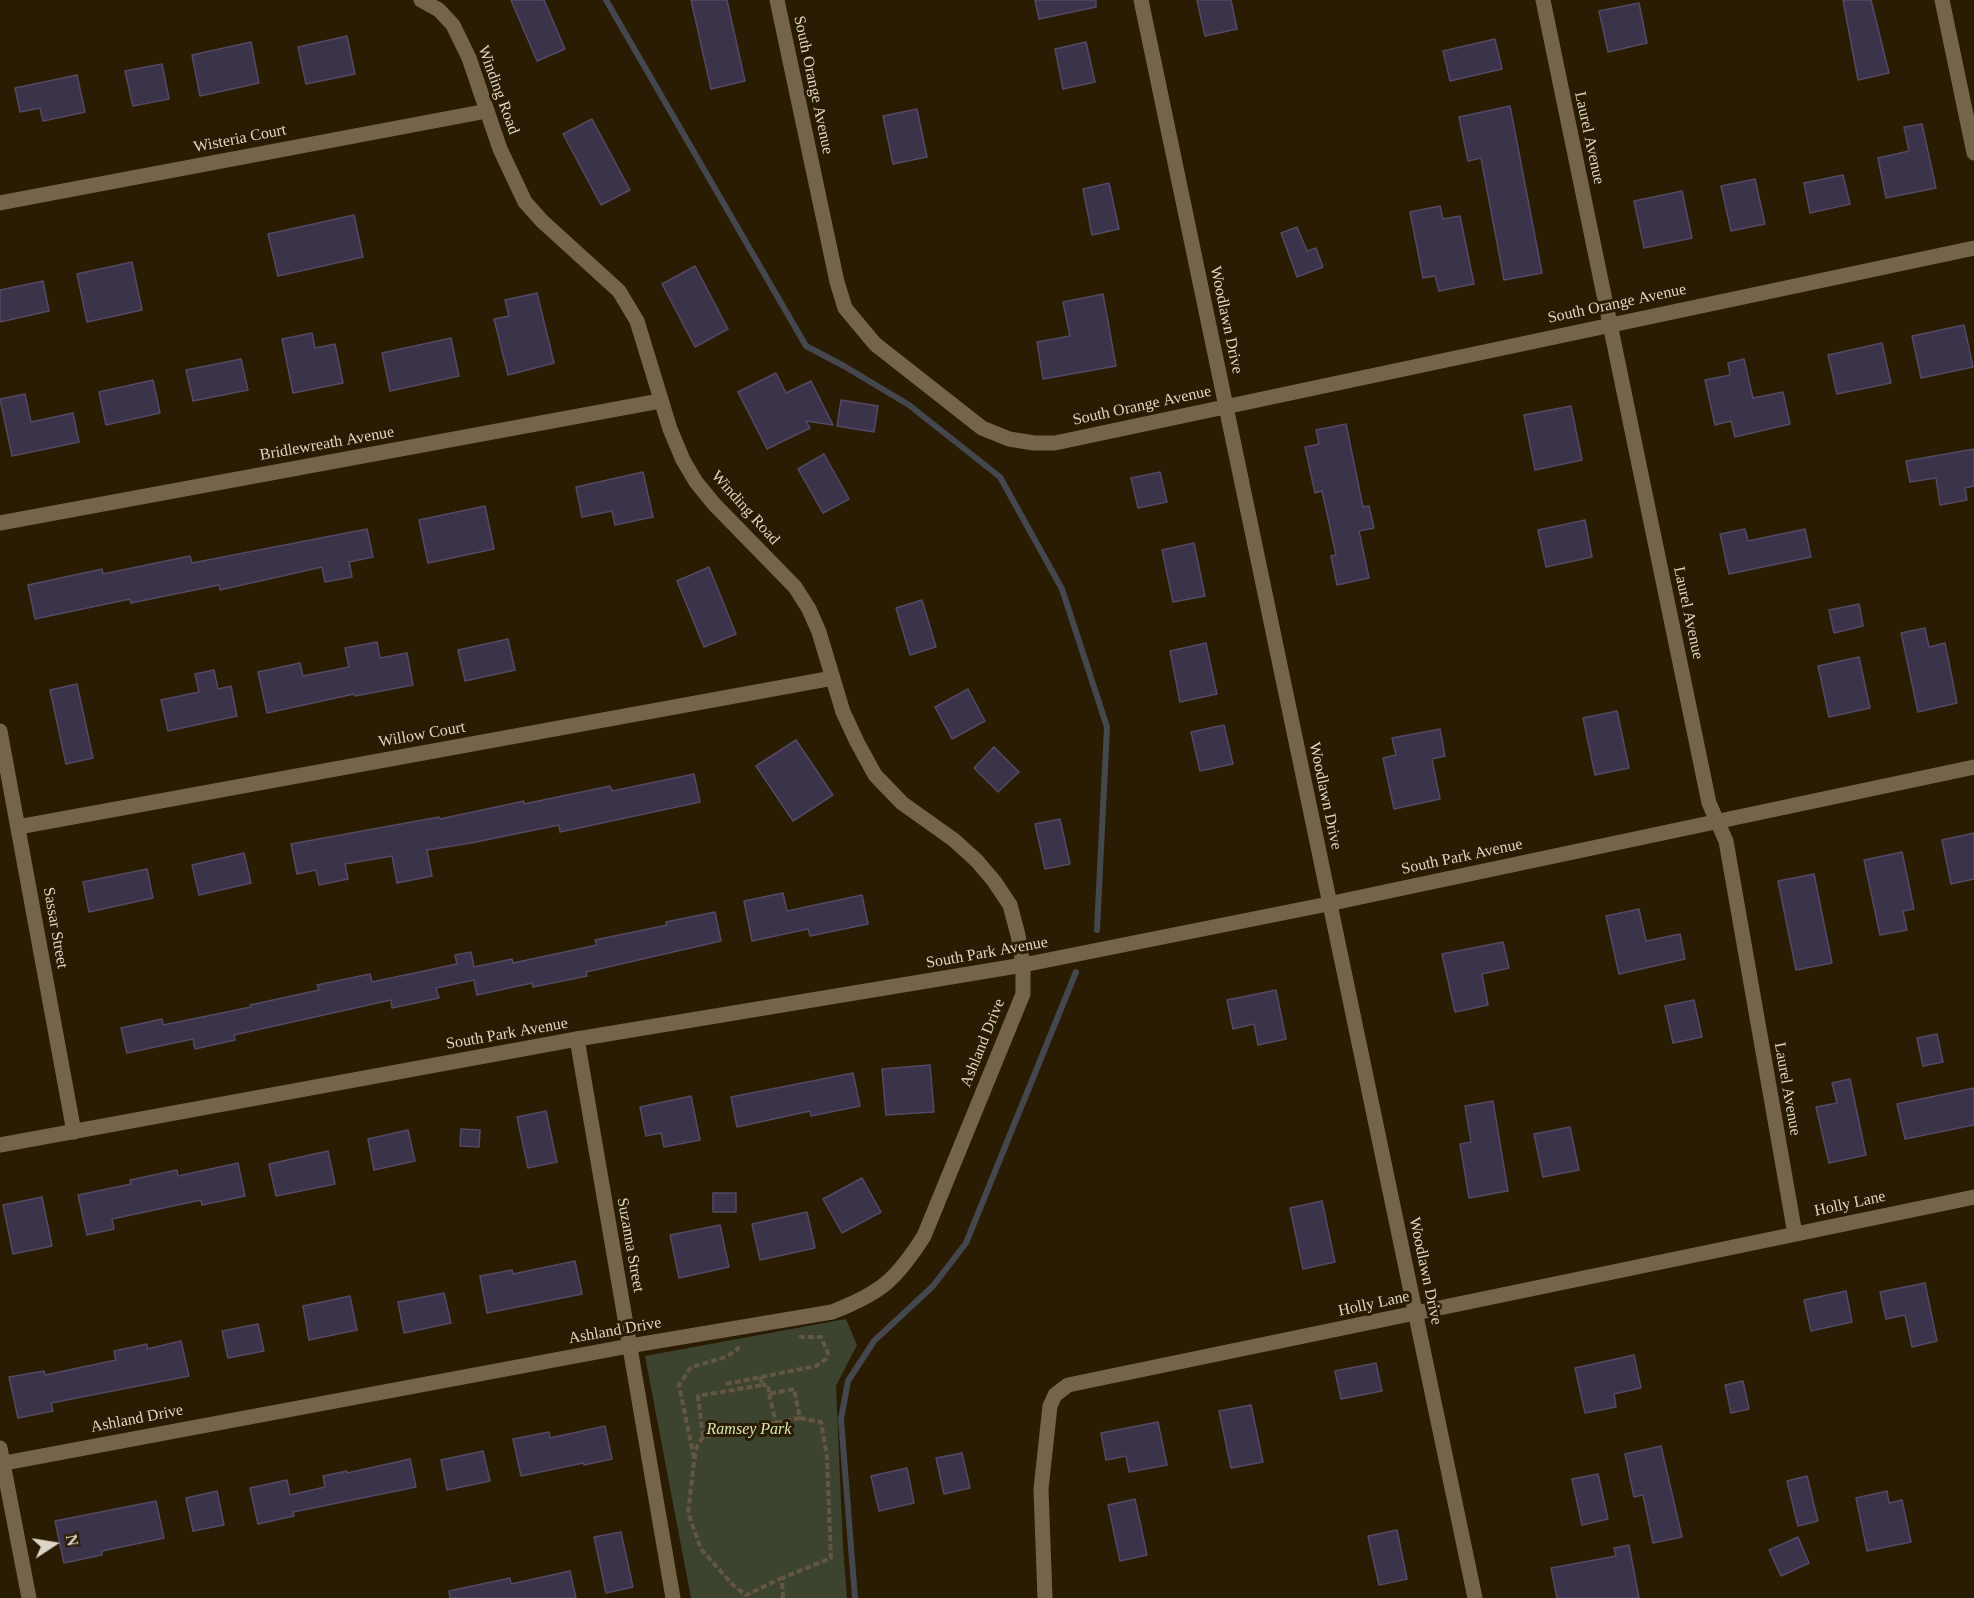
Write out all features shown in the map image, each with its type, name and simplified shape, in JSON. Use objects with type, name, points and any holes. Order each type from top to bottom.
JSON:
[{"type":"street","name":"Winding Road","points":[[422,0],[439,10],[453,25],[469,58],[500,150],[525,202],[542,221],[619,291],[637,321],[660,401],[683,460],[696,482],[734,526],[795,587],[805,602],[819,632],[843,712],[875,775],[902,803],[954,840],[994,881],[1010,905],[1023,965]]},
{"type":"street","name":"South Orange Avenue","points":[[777,0],[837,282],[845,308],[875,345],[982,428],[1009,439],[1034,443],[1055,443],[1974,248]]},
{"type":"street","name":"Woodlawn Drive","points":[[1141,0],[1328,904],[1475,1598]]},
{"type":"street","name":"Laurel Avenue","points":[[1543,0],[1709,803],[1726,841],[1795,1234]]},
{"type":"street","points":[[1942,0],[1974,153]]},
{"type":"street","name":"Wisteria Court","points":[[0,203],[487,111]]},
{"type":"street","name":"Bridlewreath Avenue","points":[[0,523],[660,401]]},
{"type":"street","name":"Willow Court","points":[[18,827],[833,678]]},
{"type":"street","name":"Sassar Street","points":[[0,730],[74,1132]]},
{"type":"street","name":"South Park Avenue","points":[[0,1145],[577,1039],[1023,965],[1328,904],[1974,767]]},
{"type":"street","name":"Ashland Drive","points":[[1,1458],[832,1311],[860,1301],[888,1283],[908,1261],[924,1236],[1023,994],[1023,965]]},
{"type":"street","name":"Suzanna Street","points":[[577,1039],[673,1598]]},
{"type":"street","name":"Holly Lane","points":[[1045,1598],[1041,1489],[1050,1406],[1055,1395],[1063,1387],[1974,1197]]},
{"type":"street","points":[[1,1458],[28,1598]]},
{"type":"path","points":[[694,1462],[679,1385],[691,1367],[726,1357],[738,1349],[735,1328]]},
{"type":"path","points":[[726,1384],[816,1366],[826,1359],[828,1353],[820,1337],[802,1337],[797,1335],[795,1329]]},
{"type":"path","points":[[761,1377],[762,1385]]},
{"type":"path","points":[[703,1437],[776,1423],[800,1418],[821,1422],[827,1457],[831,1558],[746,1595],[733,1585],[701,1549],[688,1513],[694,1462],[703,1437],[698,1396],[768,1385],[776,1423]]},
{"type":"path","points":[[769,1394],[794,1389],[800,1418]]},
{"type":"path","points":[[782,1578],[783,1598]]},
{"type":"green space","name":"Ramsey Park","points":[[846,1319],[857,1345],[836,1386],[847,1598],[691,1598],[645,1356]]},
{"type":"building","points":[[511,0],[544,0],[565,49],[537,61]]},
{"type":"building","points":[[691,0],[727,0],[745,81],[711,89]]},
{"type":"building","points":[[1035,0],[1096,0],[1096,7],[1039,19]]},
{"type":"building","points":[[1197,0],[1231,0],[1237,29],[1205,36]]},
{"type":"building","points":[[1843,0],[1871,0],[1889,73],[1858,80]]},
{"type":"building","points":[[1639,3],[1647,43],[1608,52],[1599,11]]},
{"type":"building","points":[[347,36],[355,74],[306,84],[298,47]]},
{"type":"building","points":[[1495,39],[1502,69],[1450,81],[1443,51]]},
{"type":"building","points":[[251,42],[259,83],[200,96],[192,55]]},
{"type":"building","points":[[1086,42],[1095,82],[1063,89],[1055,49]]},
{"type":"building","points":[[162,64],[169,99],[133,106],[125,71]]},
{"type":"building","points":[[77,75],[85,112],[43,121],[40,108],[20,112],[15,88]]},
{"type":"building","points":[[1510,106],[1542,273],[1504,280],[1481,158],[1468,161],[1459,117]]},
{"type":"building","points":[[917,109],[927,157],[893,164],[883,116]]},
{"type":"building","points":[[592,119],[630,190],[601,205],[563,134]]},
{"type":"building","points":[[1922,124],[1936,188],[1886,198],[1878,158],[1909,151],[1904,127]]},
{"type":"building","points":[[1843,175],[1850,204],[1810,213],[1804,183]]},
{"type":"building","points":[[1755,179],[1765,224],[1731,231],[1721,186]]},
{"type":"building","points":[[1109,183],[1119,229],[1092,235],[1083,189]]},
{"type":"building","points":[[1682,191],[1692,238],[1644,248],[1634,201]]},
{"type":"building","points":[[1440,206],[1443,219],[1460,216],[1474,284],[1439,291],[1435,276],[1423,278],[1410,212]]},
{"type":"building","points":[[354,215],[363,257],[278,276],[268,234]]},
{"type":"building","points":[[1297,227],[1307,251],[1316,248],[1323,267],[1297,277],[1281,233]]},
{"type":"building","points":[[132,262],[142,310],[87,322],[77,274]]},
{"type":"building","points":[[695,266],[728,329],[695,347],[662,284]]},
{"type":"building","points":[[43,281],[49,311],[0,322],[0,290]]},
{"type":"building","points":[[537,293],[554,363],[508,375],[494,319],[509,316],[505,300]]},
{"type":"building","points":[[1103,294],[1116,366],[1043,379],[1037,342],[1070,336],[1063,302]]},
{"type":"building","points":[[1964,325],[1973,367],[1921,378],[1912,336]]},
{"type":"building","points":[[312,333],[315,348],[335,344],[343,383],[293,393],[282,339]]},
{"type":"building","points":[[451,338],[459,376],[390,391],[382,353]]},
{"type":"building","points":[[1882,343],[1891,383],[1837,394],[1828,355]]},
{"type":"building","points":[[241,359],[248,390],[193,401],[186,370]]},
{"type":"building","points":[[1744,359],[1753,398],[1783,392],[1790,424],[1735,437],[1731,421],[1715,425],[1705,380],[1730,375],[1728,363]]},
{"type":"building","points":[[776,373],[786,393],[811,381],[833,425],[806,421],[810,428],[767,449],[738,392]]},
{"type":"building","points":[[153,380],[160,413],[106,425],[99,392]]},
{"type":"building","points":[[25,394],[31,422],[73,413],[79,442],[12,456],[0,399]]},
{"type":"building","points":[[841,400],[878,406],[874,432],[837,426]]},
{"type":"building","points":[[1571,406],[1582,460],[1535,470],[1524,415]]},
{"type":"building","points":[[1346,424],[1363,507],[1369,506],[1374,528],[1359,531],[1369,578],[1337,585],[1331,556],[1336,555],[1322,491],[1315,493],[1305,447],[1319,444],[1316,430]]},
{"type":"building","points":[[1974,449],[1974,486],[1965,488],[1967,500],[1940,505],[1936,478],[1910,482],[1906,461]]},
{"type":"building","points":[[824,454],[849,499],[823,513],[798,469]]},
{"type":"building","points":[[643,472],[653,517],[615,525],[612,511],[582,517],[576,487]]},
{"type":"building","points":[[1160,472],[1167,502],[1138,508],[1131,478]]},
{"type":"building","points":[[485,506],[494,549],[428,563],[419,520]]},
{"type":"building","points":[[1585,520],[1592,557],[1546,567],[1538,530]]},
{"type":"building","points":[[367,529],[373,557],[349,562],[352,577],[325,582],[322,567],[220,590],[219,585],[131,603],[130,599],[35,619],[28,585],[102,569],[103,574],[190,556],[192,563]]},
{"type":"building","points":[[1745,529],[1748,541],[1805,529],[1811,557],[1729,574],[1720,534]]},
{"type":"building","points":[[1194,543],[1205,596],[1173,602],[1162,550]]},
{"type":"building","points":[[709,567],[736,634],[704,647],[677,581]]},
{"type":"building","points":[[922,600],[936,647],[910,655],[896,608]]},
{"type":"building","points":[[1859,604],[1863,626],[1834,633],[1829,610]]},
{"type":"building","points":[[1925,628],[1929,647],[1945,643],[1957,703],[1918,712],[1901,633]]},
{"type":"building","points":[[508,639],[515,670],[465,681],[458,650]]},
{"type":"building","points":[[377,642],[380,658],[407,653],[413,685],[355,696],[354,694],[267,713],[258,672],[300,663],[303,676],[349,667],[345,648]]},
{"type":"building","points":[[1206,643],[1217,694],[1180,702],[1170,651]]},
{"type":"building","points":[[1859,657],[1870,708],[1829,717],[1818,666]]},
{"type":"building","points":[[214,670],[218,689],[231,686],[237,716],[168,731],[161,700],[199,692],[195,674]]},
{"type":"building","points":[[77,684],[93,758],[66,764],[50,690]]},
{"type":"building","points":[[968,689],[985,721],[952,739],[935,707]]},
{"type":"building","points":[[1617,711],[1629,768],[1595,775],[1583,718]]},
{"type":"building","points":[[1224,725],[1233,764],[1200,771],[1191,732]]},
{"type":"building","points":[[1440,729],[1445,756],[1432,759],[1440,799],[1394,809],[1383,758],[1396,755],[1392,738]]},
{"type":"building","points":[[796,740],[833,795],[793,821],[756,766]]},
{"type":"building","points":[[994,747],[1019,772],[998,792],[974,768]]},
{"type":"building","points":[[694,774],[700,802],[560,832],[559,825],[427,850],[432,876],[397,883],[392,856],[345,864],[348,879],[319,885],[316,870],[297,874],[291,844],[439,817],[440,819],[524,801],[524,804],[610,786],[612,791]]},
{"type":"building","points":[[1060,819],[1070,864],[1045,869],[1035,824]]},
{"type":"building","points":[[1974,833],[1974,879],[1951,884],[1942,840]]},
{"type":"building","points":[[1902,852],[1914,909],[1903,911],[1907,930],[1880,935],[1864,860]]},
{"type":"building","points":[[244,853],[251,883],[199,895],[192,865]]},
{"type":"building","points":[[147,869],[153,898],[89,912],[83,882]]},
{"type":"building","points":[[1814,874],[1832,963],[1796,970],[1778,881]]},
{"type":"building","points":[[783,893],[787,911],[862,895],[868,924],[810,936],[808,929],[752,941],[744,901]]},
{"type":"building","points":[[1639,909],[1646,941],[1680,934],[1685,959],[1619,974],[1606,916]]},
{"type":"building","points":[[715,912],[721,941],[586,972],[587,976],[533,987],[532,983],[477,995],[474,980],[436,988],[439,998],[392,1008],[391,1000],[234,1035],[235,1040],[195,1049],[193,1039],[127,1053],[121,1028],[162,1019],[163,1025],[251,1007],[250,1005],[319,990],[317,985],[370,974],[372,982],[457,964],[455,955],[471,952],[474,967],[512,959],[513,963],[597,945],[595,940]]},
{"type":"building","points":[[1503,942],[1509,968],[1482,974],[1488,1005],[1455,1012],[1442,954]]},
{"type":"building","points":[[1276,990],[1286,1039],[1258,1045],[1254,1024],[1233,1029],[1227,1000]]},
{"type":"building","points":[[1694,1000],[1702,1037],[1673,1043],[1665,1006]]},
{"type":"building","points":[[1937,1034],[1943,1062],[1923,1066],[1917,1038]]},
{"type":"building","points":[[930,1065],[934,1112],[886,1115],[882,1069]]},
{"type":"building","points":[[853,1073],[860,1106],[811,1116],[810,1111],[737,1127],[731,1097]]},
{"type":"building","points":[[1850,1079],[1866,1155],[1829,1163],[1816,1107],[1837,1103],[1832,1083]]},
{"type":"building","points":[[1974,1088],[1974,1125],[1905,1139],[1897,1104]]},
{"type":"building","points":[[691,1096],[700,1140],[664,1147],[661,1133],[646,1136],[640,1107]]},
{"type":"building","points":[[1493,1101],[1508,1191],[1469,1198],[1460,1144],[1471,1142],[1465,1106]]},
{"type":"building","points":[[546,1111],[557,1162],[528,1168],[517,1117]]},
{"type":"building","points":[[1570,1127],[1579,1170],[1543,1177],[1534,1134]]},
{"type":"building","points":[[461,1129],[480,1130],[479,1147],[460,1146]]},
{"type":"building","points":[[408,1130],[415,1161],[374,1170],[368,1139]]},
{"type":"building","points":[[328,1151],[335,1184],[276,1196],[269,1164]]},
{"type":"building","points":[[238,1163],[245,1196],[202,1205],[201,1200],[112,1219],[114,1229],[87,1235],[78,1195],[131,1184],[130,1180],[177,1170],[178,1176]]},
{"type":"building","points":[[862,1178],[881,1212],[842,1233],[823,1199]]},
{"type":"building","points":[[713,1193],[736,1193],[736,1212],[713,1212]]},
{"type":"building","points":[[42,1197],[52,1246],[13,1254],[3,1205]]},
{"type":"building","points":[[1322,1201],[1335,1262],[1303,1269],[1290,1208]]},
{"type":"building","points":[[807,1212],[815,1248],[760,1260],[752,1224]]},
{"type":"building","points":[[720,1225],[729,1267],[679,1278],[670,1235]]},
{"type":"building","points":[[575,1261],[582,1294],[487,1313],[480,1276],[512,1270],[513,1274]]},
{"type":"building","points":[[1925,1283],[1937,1341],[1912,1347],[1905,1315],[1886,1319],[1880,1292]]},
{"type":"building","points":[[1846,1291],[1852,1322],[1811,1331],[1804,1300]]},
{"type":"building","points":[[444,1293],[451,1323],[404,1333],[398,1302]]},
{"type":"building","points":[[350,1296],[357,1330],[309,1340],[303,1306]]},
{"type":"building","points":[[258,1324],[264,1351],[228,1358],[222,1331]]},
{"type":"building","points":[[181,1341],[189,1376],[51,1403],[53,1411],[18,1418],[9,1377],[44,1371],[45,1375],[116,1360],[114,1351],[147,1344],[147,1349]]},
{"type":"building","points":[[1634,1355],[1641,1388],[1614,1394],[1616,1407],[1585,1413],[1575,1368]]},
{"type":"building","points":[[1376,1363],[1382,1391],[1341,1399],[1335,1371]]},
{"type":"building","points":[[1743,1381],[1749,1409],[1731,1413],[1725,1385]]},
{"type":"building","points":[[1251,1405],[1263,1462],[1231,1468],[1219,1411]]},
{"type":"building","points":[[1158,1422],[1167,1465],[1129,1472],[1126,1456],[1106,1460],[1101,1433]]},
{"type":"building","points":[[605,1426],[612,1459],[521,1476],[513,1439],[549,1432],[550,1438]]},
{"type":"building","points":[[1661,1446],[1682,1537],[1653,1543],[1643,1495],[1634,1497],[1625,1454]]},
{"type":"building","points":[[483,1451],[490,1481],[447,1490],[441,1460]]},
{"type":"building","points":[[962,1453],[970,1488],[944,1494],[936,1458]]},
{"type":"building","points":[[410,1459],[416,1487],[293,1512],[294,1516],[258,1524],[250,1488],[287,1480],[290,1495],[325,1487],[323,1476]]},
{"type":"building","points":[[907,1468],[914,1503],[879,1511],[871,1476]]},
{"type":"building","points":[[1598,1474],[1608,1519],[1582,1525],[1572,1479]]},
{"type":"building","points":[[1807,1476],[1818,1521],[1798,1526],[1787,1481]]},
{"type":"building","points":[[217,1491],[224,1525],[193,1531],[186,1498]]},
{"type":"building","points":[[1887,1491],[1889,1503],[1902,1500],[1911,1542],[1867,1551],[1856,1498]]},
{"type":"building","points":[[1135,1499],[1147,1555],[1120,1561],[1108,1505]]},
{"type":"building","points":[[156,1501],[164,1538],[102,1551],[102,1555],[64,1563],[55,1521]]},
{"type":"building","points":[[1397,1530],[1407,1579],[1379,1585],[1368,1536]]},
{"type":"building","points":[[621,1532],[633,1587],[606,1593],[594,1537]]},
{"type":"building","points":[[1798,1537],[1809,1563],[1781,1576],[1769,1550]]},
{"type":"building","points":[[1629,1545],[1639,1598],[1557,1598],[1551,1568],[1616,1556],[1614,1548]]},
{"type":"building","points":[[570,1571],[576,1598],[450,1598],[449,1591],[510,1578],[511,1584]]},
{"type":"waterway","points":[[606,0],[806,346],[909,405],[1000,477],[1062,589],[1107,727],[1097,930]]},
{"type":"waterway","points":[[855,1598],[841,1419],[848,1381],[874,1341],[933,1286],[966,1243],[1076,972]]}]
